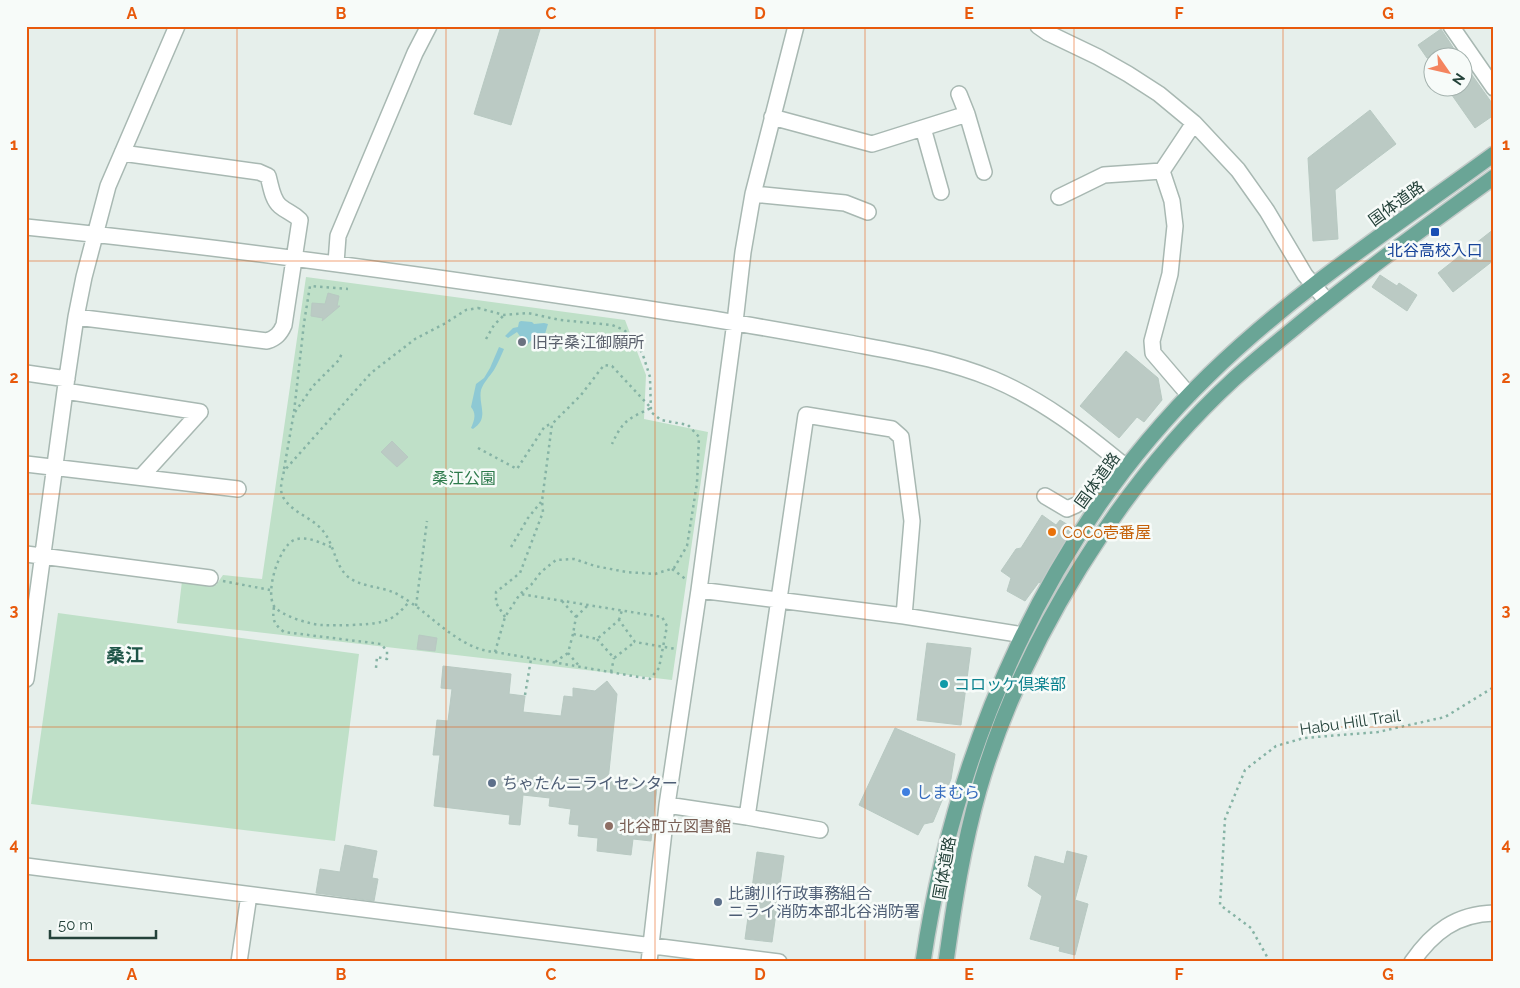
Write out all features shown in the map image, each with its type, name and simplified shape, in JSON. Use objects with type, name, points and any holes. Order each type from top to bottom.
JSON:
[{"type":"main road","name":"国体道路","points":[[923,962],[944,853],[964,783],[993,700],[1023,635],[1062,564],[1126,468],[1189,395],[1236,349],[1313,285],[1494,154]]},
{"type":"main road","name":"国体道路","points":[[946,962],[965,848],[979,791],[1008,708],[1040,638],[1082,567],[1141,480],[1188,424],[1280,338],[1494,177]]},
{"type":"street","points":[[26,679],[54,467],[76,317],[84,277],[108,186],[177,26]]},
{"type":"street","points":[[336,263],[338,236],[415,53],[429,26]]},
{"type":"street","points":[[649,962],[694,586],[735,322],[743,252],[753,194],[796,26]]},
{"type":"street","points":[[1038,26],[1128,74],[1159,94],[1194,124],[1238,170],[1267,211],[1298,265],[1327,301]]},
{"type":"street","points":[[1451,26],[1494,88]]},
{"type":"street","points":[[959,94],[967,114],[984,172]]},
{"type":"street","points":[[772,117],[872,144],[967,114]]},
{"type":"street","points":[[1162,170],[1194,124]]},
{"type":"street","points":[[923,128],[941,192]]},
{"type":"street","points":[[76,317],[267,341],[280,334],[284,325],[300,220],[293,213],[280,206],[274,198],[268,176],[259,172],[122,153]]},
{"type":"street","points":[[1059,197],[1104,175],[1162,170]]},
{"type":"street","points":[[1162,170],[1172,201],[1174,226],[1170,274],[1152,341],[1153,353],[1189,395]]},
{"type":"street","points":[[753,194],[845,203],[868,212]]},
{"type":"street","points":[[26,227],[336,263],[535,291],[735,322],[919,356],[992,379],[1040,402],[1126,468]]},
{"type":"street","points":[[26,373],[66,384],[200,412],[141,478]]},
{"type":"street","points":[[747,817],[806,415],[892,428],[901,437],[912,521],[904,616]]},
{"type":"street","points":[[26,464],[238,489]]},
{"type":"street","points":[[1046,496],[1066,509],[1076,505]]},
{"type":"street","points":[[26,554],[210,578]]},
{"type":"street","points":[[694,586],[1023,635]]},
{"type":"street","points":[[667,805],[820,830]]},
{"type":"street","points":[[26,866],[743,959],[779,962]]},
{"type":"street","points":[[239,962],[249,895]]},
{"type":"street","points":[[1412,962],[1425,943],[1449,924],[1478,914],[1494,913]]},
{"type":"path","points":[[348,289],[310,286],[294,412],[280,490],[284,500],[316,523],[325,533],[337,562],[346,575],[360,583],[395,593],[463,640],[483,651],[650,679],[659,668],[667,626],[662,616],[520,594]]},
{"type":"path","points":[[284,471],[370,373],[415,339],[466,310],[478,308],[504,316],[528,313],[560,320],[612,325],[624,330],[638,342],[650,377],[651,412],[661,420],[688,425],[699,437],[698,483],[687,546],[674,568],[655,574],[626,572],[574,559],[556,560],[541,572],[531,585],[520,594],[505,617],[495,652]]},
{"type":"path","points":[[486,339],[494,325],[504,316]]},
{"type":"path","points":[[294,412],[312,386],[339,360],[342,353]]},
{"type":"path","points":[[478,448],[517,469],[545,426],[552,424],[582,395],[604,365],[612,366],[651,408]]},
{"type":"path","points":[[612,444],[627,419],[651,408]]},
{"type":"path","points":[[505,617],[496,603],[496,592],[520,573],[543,512],[542,501],[552,424]]},
{"type":"path","points":[[510,547],[528,518],[542,501]]},
{"type":"path","points":[[416,607],[427,521]]},
{"type":"path","points":[[332,548],[308,538],[294,540],[283,550],[270,590],[274,606],[272,618],[275,625],[284,632],[381,644],[387,651],[387,658],[377,657],[376,668]]},
{"type":"path","points":[[672,569],[694,586]]},
{"type":"path","points":[[210,578],[270,590]]},
{"type":"path","points":[[562,600],[576,617]]},
{"type":"path","points":[[274,606],[288,616],[322,626],[381,622],[397,615],[409,602]]},
{"type":"path","points":[[554,662],[568,653],[576,617],[588,605]]},
{"type":"path","points":[[597,639],[619,620],[622,610]]},
{"type":"path","points":[[619,620],[636,642],[680,650]]},
{"type":"path","points":[[573,634],[597,639],[614,658]]},
{"type":"path","points":[[611,672],[614,658],[636,642]]},
{"type":"path","points":[[568,653],[580,667]]},
{"type":"path","points":[[525,695],[531,659]]},
{"type":"path","name":"Habu Hill Trail","points":[[1270,962],[1251,928],[1220,905],[1225,819],[1245,770],[1276,746],[1304,738],[1378,732],[1445,717],[1494,687]]},
{"type":"green space","name":"桑江公園","points":[[306,277],[625,320],[646,375],[644,419],[708,432],[672,680],[177,623],[182,581],[216,585],[223,575],[262,579]]},
{"type":"green space","points":[[58,613],[359,654],[335,841],[31,804]]},
{"type":"water","points":[[521,321],[534,324],[548,324],[545,334],[535,336],[528,344],[524,342],[517,332],[508,338],[505,336],[513,328],[518,327]]},
{"type":"water","points":[[499,347],[504,349],[494,370],[482,387],[480,396],[482,416],[478,425],[473,429],[471,428],[474,415],[471,407],[476,384],[484,378]]},
{"type":"building","points":[[501,26],[541,26],[511,125],[474,114]]},
{"type":"building","points":[[1441,29],[1453,48],[1422,48],[1422,51],[1418,45]]},
{"type":"building","points":[[1472,75],[1494,106],[1494,115],[1475,128],[1454,98],[1472,98]]},
{"type":"building","points":[[1370,110],[1396,144],[1335,190],[1338,239],[1313,241],[1308,158]]},
{"type":"building","points":[[1494,229],[1494,260],[1453,292],[1438,273]]},
{"type":"building","points":[[1380,275],[1397,286],[1399,283],[1417,295],[1407,311],[1372,287]]},
{"type":"building","points":[[328,293],[339,296],[337,306],[340,306],[322,321],[323,318],[311,316],[312,303],[325,304]]},
{"type":"building","points":[[1126,351],[1158,378],[1162,400],[1144,422],[1137,417],[1119,438],[1080,406]]},
{"type":"building","points":[[392,441],[408,457],[397,467],[381,452]]},
{"type":"building","points":[[1042,515],[1056,525],[1060,520],[1073,528],[1040,583],[1025,601],[1007,591],[1011,578],[1001,571],[1016,549],[1021,548]]},
{"type":"building","points":[[419,635],[437,638],[435,651],[417,649]]},
{"type":"building","name":"コロッケ倶楽部","points":[[927,643],[971,648],[961,725],[917,720]]},
{"type":"building","points":[[443,666],[511,674],[509,694],[525,696],[523,712],[561,716],[564,696],[573,697],[573,688],[595,691],[607,681],[617,694],[608,781],[657,787],[651,841],[633,839],[631,855],[597,851],[598,838],[578,836],[579,825],[569,824],[571,809],[549,806],[550,798],[523,795],[520,825],[509,824],[510,815],[434,806],[440,755],[433,755],[437,720],[448,721],[452,689],[441,688]]},
{"type":"building","name":"しまむら","points":[[895,728],[955,754],[951,779],[933,822],[924,824],[918,835],[859,805]]},
{"type":"building","points":[[345,845],[377,851],[372,878],[378,879],[374,901],[316,893],[320,869],[340,872]]},
{"type":"building","points":[[1067,851],[1087,856],[1075,900],[1088,904],[1075,955],[1059,951],[1060,947],[1030,939],[1042,896],[1028,886],[1035,856],[1064,864]]},
{"type":"building","points":[[757,852],[784,856],[772,942],[745,939]]},
{"type":"place","name":"北谷高校入口","points":[[1435,232]]},
{"type":"place","name":"旧字桑江御願所","points":[[522,342]]},
{"type":"place","name":"CoCo壱番屋","points":[[1052,532]]},
{"type":"place","name":"コロッケ倶楽部","points":[[944,684]]},
{"type":"place","name":"ちゃたんニライセンター","points":[[492,783]]},
{"type":"place","name":"しまむら","points":[[906,792]]},
{"type":"place","name":"北谷町立図書館","points":[[609,826]]},
{"type":"place","name":"比謝川行政事務組合 ニライ消防本部北谷消防署","points":[[718,902]]},
{"type":"district","name":"桑江","points":[[125,655]]}]
